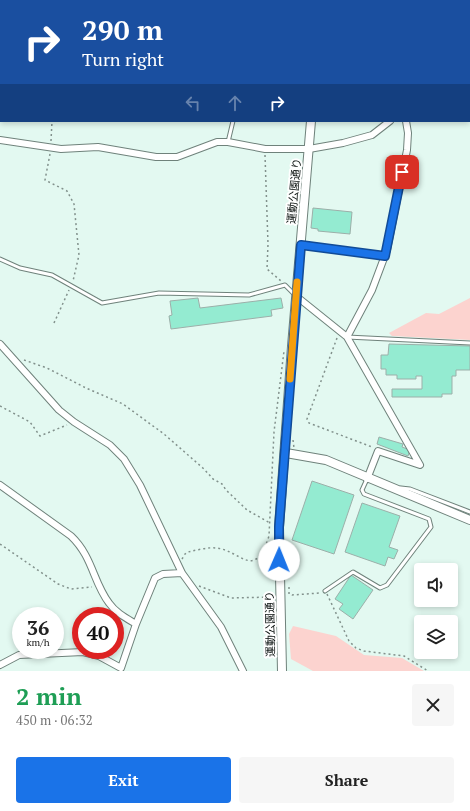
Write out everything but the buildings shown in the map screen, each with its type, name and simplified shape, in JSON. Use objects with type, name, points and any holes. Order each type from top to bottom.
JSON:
[{"type":"street","name":"運動公園通り","points":[[282,671],[279,527],[286,453],[292,346],[311,122]]},
{"type":"street","points":[[0,140],[51,148],[98,147],[156,157],[178,156],[218,142],[228,142],[265,149],[309,149],[343,143],[372,135],[389,122]]},
{"type":"street","points":[[347,337],[372,290],[385,256],[406,150],[408,133],[406,122]]},
{"type":"street","points":[[296,296],[347,337],[420,465],[378,451],[367,478]]},
{"type":"street","points":[[0,344],[59,410],[74,422],[110,445],[124,460],[140,485],[182,573],[221,627],[243,671]]},
{"type":"street","points":[[286,453],[326,460],[387,487],[470,520]]},
{"type":"street","points":[[0,485],[81,545],[108,602],[116,612],[136,624]]},
{"type":"street","points":[[0,665],[19,655],[83,652],[99,656],[120,669],[136,624],[155,578],[163,574],[182,573]]},
{"type":"lane","points":[[228,142],[233,122]]},
{"type":"lane","points":[[301,245],[385,256]]},
{"type":"lane","points":[[0,259],[20,268],[52,275],[102,303],[159,292],[249,295],[285,285],[296,296]]},
{"type":"lane","points":[[347,337],[470,343]]},
{"type":"lane","points":[[325,591],[353,572],[380,588],[387,586],[431,527],[430,519],[364,494],[362,490],[367,478]]},
{"type":"lane","points":[[387,487],[410,489],[470,512]]},
{"type":"path","points":[[52,122],[51,148],[45,180],[67,191],[74,204],[79,255],[76,274],[54,323]]},
{"type":"path","points":[[265,149],[268,244],[267,269],[285,285]]},
{"type":"path","points":[[339,330],[307,419],[309,423],[378,451]]},
{"type":"path","points":[[182,573],[182,558],[184,554],[188,552],[217,548],[245,560],[256,559],[265,548],[269,536],[274,432],[282,354],[286,347],[292,346]]},
{"type":"path","points":[[20,358],[47,368],[86,388],[123,404],[164,434],[204,468],[212,479],[222,484],[226,490],[247,510],[270,523]]},
{"type":"path","points":[[0,406],[30,422],[40,436],[74,422]]},
{"type":"path","points":[[293,439],[295,445]]},
{"type":"path","points":[[0,544],[58,584],[71,589],[100,586]]},
{"type":"path","points":[[188,581],[231,598],[280,596]]},
{"type":"path","points":[[288,586],[289,594],[292,595],[325,591],[349,641],[356,648],[364,651],[404,656],[428,671]]},
{"type":"shaded area","points":[[470,298],[470,340],[392,336],[389,333],[426,313],[439,314]]},
{"type":"shaded area","points":[[293,626],[336,636],[364,655],[402,658],[424,671],[313,671],[291,659],[289,634]]},
{"type":"slow traffic","points":[[290,379],[297,282]]},
{"type":"route","points":[[279,560],[279,527],[286,453],[292,346],[301,245],[385,256],[402,172]]}]
